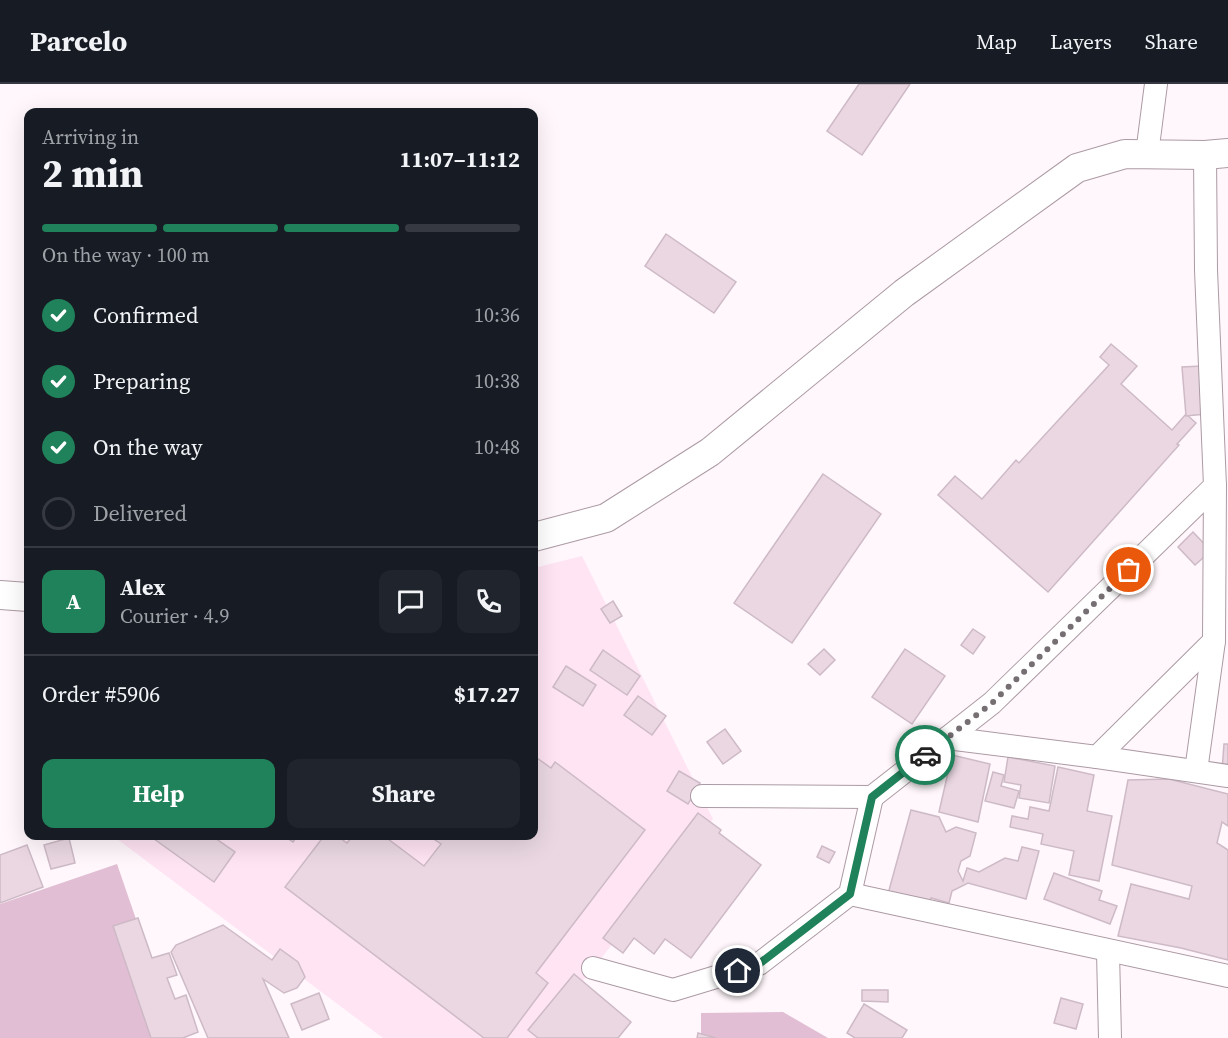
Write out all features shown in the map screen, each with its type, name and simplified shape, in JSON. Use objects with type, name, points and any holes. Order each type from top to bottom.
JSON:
[{"type":"street","points":[[1147,154],[1156,84]]},
{"type":"street","points":[[538,536],[606,518],[710,452],[904,293],[1077,168],[1125,154],[1217,154],[1206,270],[1215,486],[1214,641],[1196,771]]},
{"type":"street","points":[[702,796],[872,797],[992,703],[1215,486]]},
{"type":"street","points":[[0,595],[24,597]]},
{"type":"street","points":[[1097,757],[1214,641]]},
{"type":"street","points":[[947,738],[1228,776]]},
{"type":"street","points":[[593,968],[673,990],[759,964],[850,894],[872,797]]},
{"type":"street","points":[[850,894],[1108,952],[1228,976]]},
{"type":"street","points":[[1108,952],[1110,1038]]},
{"type":"shaded area","points":[[582,556],[713,819],[537,1038],[383,1038],[118,840],[538,840],[538,567]]},
{"type":"shaded area","points":[[117,864],[177,1038],[0,1038],[0,904]]},
{"type":"shaded area","points":[[783,1012],[828,1038],[701,1038],[701,1013]]},
{"type":"building","points":[[859,84],[910,84],[862,155],[827,131]]},
{"type":"building","points":[[666,234],[736,282],[714,313],[645,266]]},
{"type":"building","points":[[1111,344],[1137,366],[1121,384],[1172,430],[1186,414],[1196,423],[1048,592],[938,495],[955,476],[982,499],[1016,460],[1019,463],[1109,365],[1100,357]]},
{"type":"building","points":[[1202,366],[1206,414],[1186,416],[1182,367]]},
{"type":"building","points":[[823,474],[881,514],[792,643],[734,603]]},
{"type":"building","points":[[1193,532],[1211,551],[1195,565],[1178,547]]},
{"type":"building","points":[[613,601],[622,616],[610,623],[601,609]]},
{"type":"building","points":[[973,629],[985,637],[973,654],[961,645]]},
{"type":"building","points":[[824,649],[835,660],[820,675],[808,664]]},
{"type":"building","points":[[905,649],[945,676],[912,724],[872,697]]},
{"type":"building","points":[[603,650],[640,676],[627,695],[590,670]]},
{"type":"building","points":[[566,666],[596,685],[583,706],[553,687]]},
{"type":"building","points":[[638,696],[666,716],[652,735],[624,715]]},
{"type":"building","points":[[725,729],[741,751],[723,764],[707,742]]},
{"type":"building","points":[[1224,744],[1228,744],[1228,771],[1222,771]]},
{"type":"building","points":[[952,755],[990,764],[978,822],[939,812]]},
{"type":"building","points":[[1008,757],[1055,766],[1049,803],[1019,798],[1021,785],[1004,782]]},
{"type":"building","points":[[538,759],[551,768],[555,762],[645,830],[536,973],[548,983],[507,1038],[484,1038],[285,887],[321,840],[343,840],[347,843],[350,840],[389,840],[424,866],[441,844],[435,840],[538,840]]},
{"type":"building","points":[[1058,767],[1094,775],[1087,811],[1112,816],[1099,881],[1069,875],[1074,851],[1041,844],[1043,834],[1010,827],[1012,816],[1028,819],[1030,807],[1049,811]]},
{"type":"building","points":[[679,771],[700,783],[688,804],[667,791]]},
{"type":"building","points":[[993,772],[1004,775],[1001,786],[1019,791],[1014,808],[985,801]]},
{"type":"building","points":[[1169,779],[1228,794],[1228,826],[1222,822],[1217,843],[1228,850],[1228,960],[1118,936],[1131,884],[1189,899],[1192,886],[1112,865],[1128,780]]},
{"type":"building","points":[[911,810],[939,817],[946,832],[956,827],[976,833],[970,856],[961,861],[958,871],[963,881],[967,868],[979,872],[1005,858],[1018,861],[1022,847],[1039,851],[1026,899],[968,883],[952,891],[949,903],[931,898],[929,905],[888,894]]},
{"type":"building","points":[[698,813],[721,830],[719,833],[761,865],[691,958],[665,939],[654,954],[634,938],[623,953],[603,938]]},
{"type":"building","points":[[69,840],[75,863],[51,869],[44,845]]},
{"type":"building","points":[[156,840],[218,840],[235,852],[214,882]]},
{"type":"building","points":[[27,845],[43,887],[0,903],[0,855]]},
{"type":"building","points":[[822,846],[835,852],[829,863],[817,857]]},
{"type":"building","points":[[1054,873],[1102,891],[1099,900],[1117,906],[1110,924],[1044,899]]},
{"type":"building","points":[[138,918],[152,958],[169,953],[177,975],[167,978],[175,999],[186,995],[198,1032],[183,1038],[151,1038],[113,926]]},
{"type":"building","points":[[223,925],[272,960],[280,949],[298,962],[305,977],[297,988],[284,993],[263,979],[289,1038],[208,1038],[171,952],[176,945]]},
{"type":"building","points":[[574,974],[631,1022],[618,1038],[538,1038],[528,1030]]},
{"type":"building","points":[[862,990],[888,990],[888,1002],[862,1001]]},
{"type":"building","points":[[319,993],[329,1019],[302,1030],[291,1004]]},
{"type":"building","points":[[1061,998],[1083,1004],[1076,1029],[1054,1023]]},
{"type":"building","points":[[864,1004],[907,1030],[902,1038],[855,1038],[847,1033]]},
{"type":"building","points":[[698,1033],[716,1038],[697,1038]]},
{"type":"way so far","points":[[925,755],[992,703],[1129,570]]},
{"type":"route","points":[[738,971],[759,964],[850,894],[872,797],[925,755]]}]
